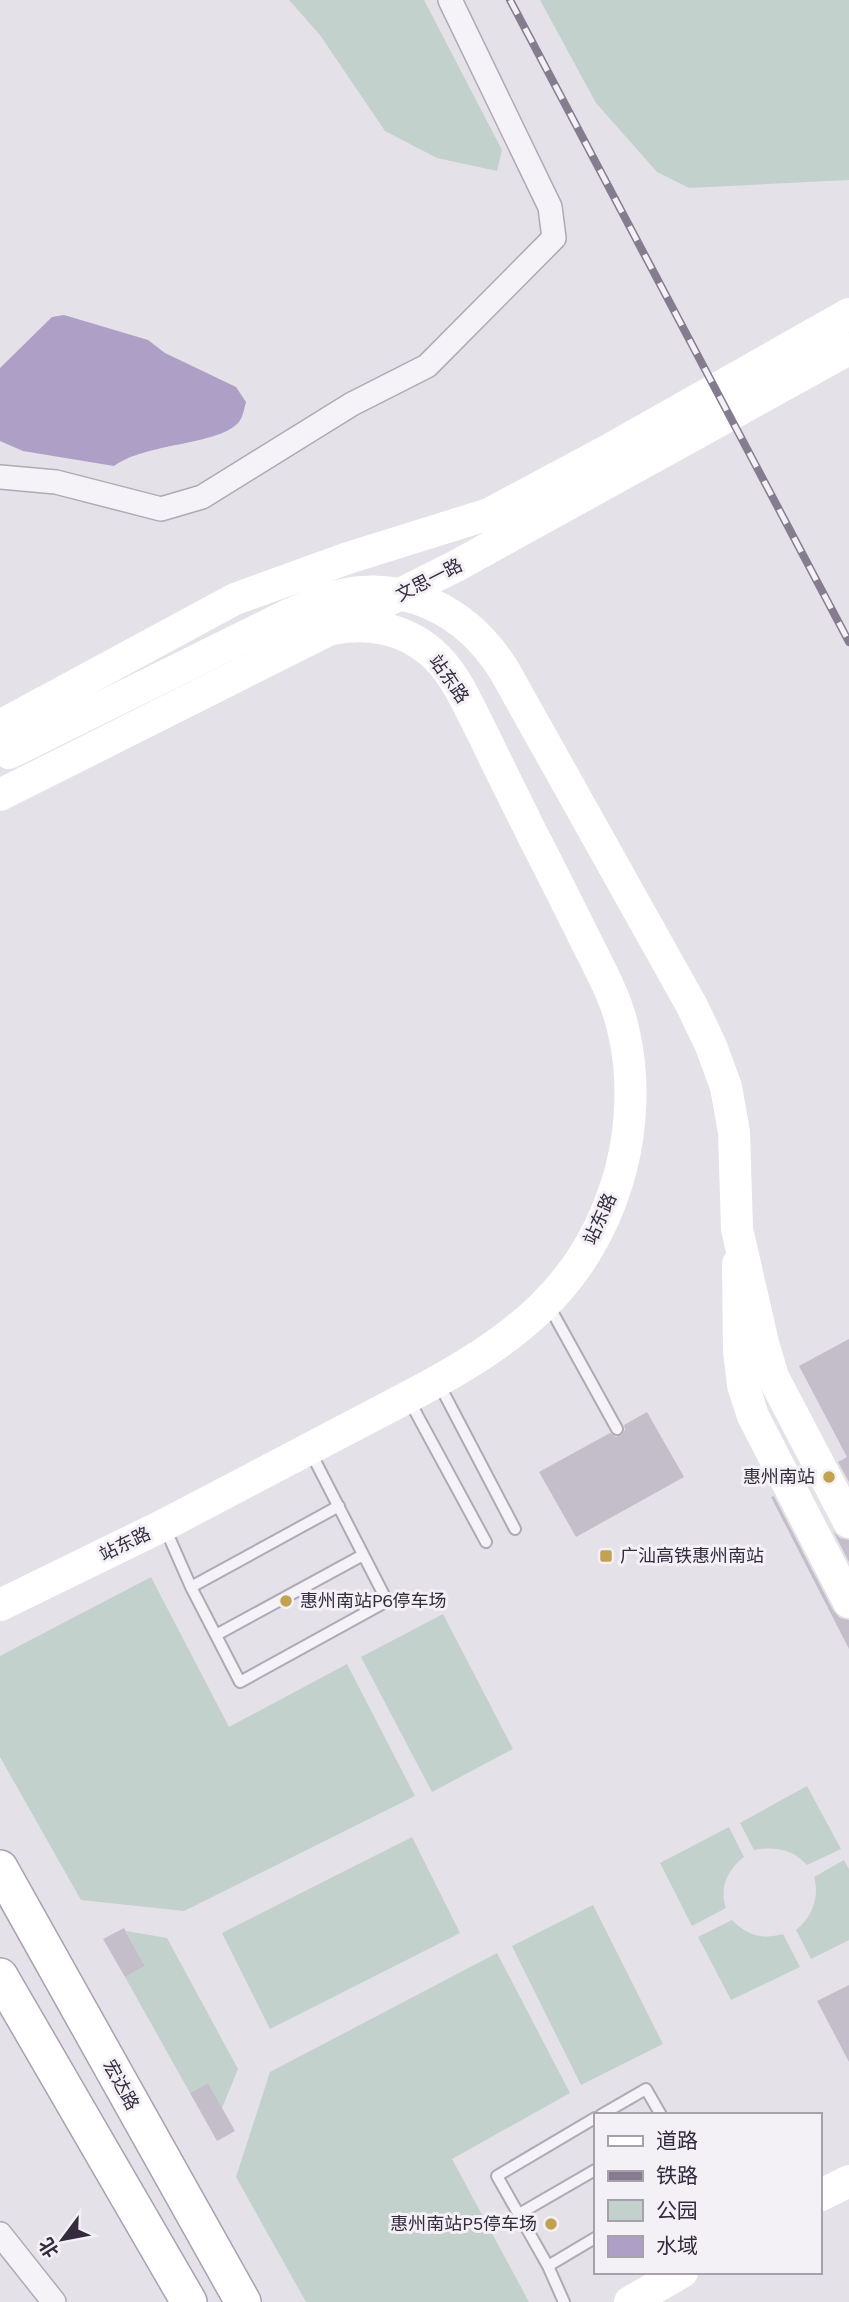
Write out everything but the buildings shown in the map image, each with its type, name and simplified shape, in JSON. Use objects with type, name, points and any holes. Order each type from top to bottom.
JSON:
[{"type":"main road","name":"宏达路","points":[[0,1868],[243,2302]]},
{"type":"main road","points":[[0,1976],[189,2302]]},
{"type":"street","points":[[0,477],[56,482],[161,509],[202,497],[352,404],[427,366],[554,238],[550,207],[450,0]]},
{"type":"street","points":[[3,746],[234,599],[348,558],[489,514],[614,447],[849,314]]},
{"type":"street","name":"文思一路","points":[[0,795],[456,566],[849,349]]},
{"type":"street","points":[[3,746],[332,597],[352,593],[394,593],[414,597],[450,613],[480,638],[504,670],[692,1006],[711,1046],[726,1087],[734,1132],[739,1351],[743,1385],[753,1416],[849,1601]]},
{"type":"street","name":"站东路","points":[[0,1605],[164,1525],[408,1397],[516,1332],[547,1303],[574,1270],[602,1221],[621,1168],[630,1113],[624,1030],[599,968],[471,711],[444,665],[420,643],[391,630],[361,625],[332,629]]},
{"type":"street","points":[[737,1229],[763,1343],[774,1377],[849,1522]]},
{"type":"street","points":[[821,2195],[849,2181]]},
{"type":"street","points":[[0,2234],[54,2302]]},
{"type":"street","points":[[630,2302],[679,2274]]},
{"type":"lane","points":[[547,1303],[617,1429]]},
{"type":"lane","points":[[438,1381],[515,1529]]},
{"type":"lane","points":[[408,1397],[486,1542]]},
{"type":"lane","points":[[164,1525],[191,1587],[240,1682],[387,1601],[309,1449]]},
{"type":"lane","points":[[191,1587],[339,1506]]},
{"type":"lane","points":[[216,1635],[363,1555]]},
{"type":"lane","points":[[604,2113],[646,2089],[660,2113]]},
{"type":"lane","points":[[564,2302],[548,2266],[497,2176],[594,2119]]},
{"type":"lane","points":[[519,2214],[594,2171]]},
{"type":"lane","points":[[548,2266],[594,2239]]},
{"type":"green space","points":[[289,0],[424,0],[502,150],[497,171],[437,158],[385,131],[320,35]]},
{"type":"green space","points":[[540,0],[849,0],[849,180],[689,188],[657,172],[596,103]]},
{"type":"green space","points":[[151,1577],[229,1727],[347,1664],[415,1796],[184,1911],[81,1900],[0,1757],[0,1656]]},
{"type":"green space","points":[[443,1614],[513,1749],[432,1792],[361,1657]]},
{"type":"green space","points":[[807,1786],[841,1849],[807,1865],[796,1855],[783,1850],[754,1850],[740,1823]]},
{"type":"green space","points":[[729,1827],[744,1857],[726,1880],[723,1893],[726,1908],[692,1926],[660,1863]]},
{"type":"green space","points":[[412,1837],[460,1933],[270,2029],[222,1933]]},
{"type":"green space","points":[[844,1860],[849,1869],[849,1940],[811,1959],[796,1930],[813,1906],[816,1892],[814,1877]]},
{"type":"green space","points":[[593,1905],[663,2044],[581,2085],[512,1946]]},
{"type":"green space","points":[[732,1920],[755,1935],[783,1934],[800,1967],[731,2000],[698,1937]]},
{"type":"green space","points":[[126,1931],[167,1938],[238,2069],[222,2108],[208,2083],[190,2093],[125,1977],[145,1966]]},
{"type":"green space","points":[[497,1953],[570,2093],[452,2159],[529,2302],[306,2302],[236,2177],[270,2072]]},
{"type":"water","points":[[64,315],[148,340],[165,353],[236,387],[246,402],[240,421],[215,436],[127,458],[114,466],[23,451],[0,441],[0,368],[52,317]]},
{"type":"railway","points":[[510,0],[849,642]]},
{"type":"place","name":"惠州南站","points":[[829,1477]]},
{"type":"place","name":"广汕高铁惠州南站","points":[[606,1556]]},
{"type":"place","name":"惠州南站P6停车场","points":[[286,1601]]},
{"type":"place","name":"惠州南站P5停车场","points":[[551,2224]]}]
